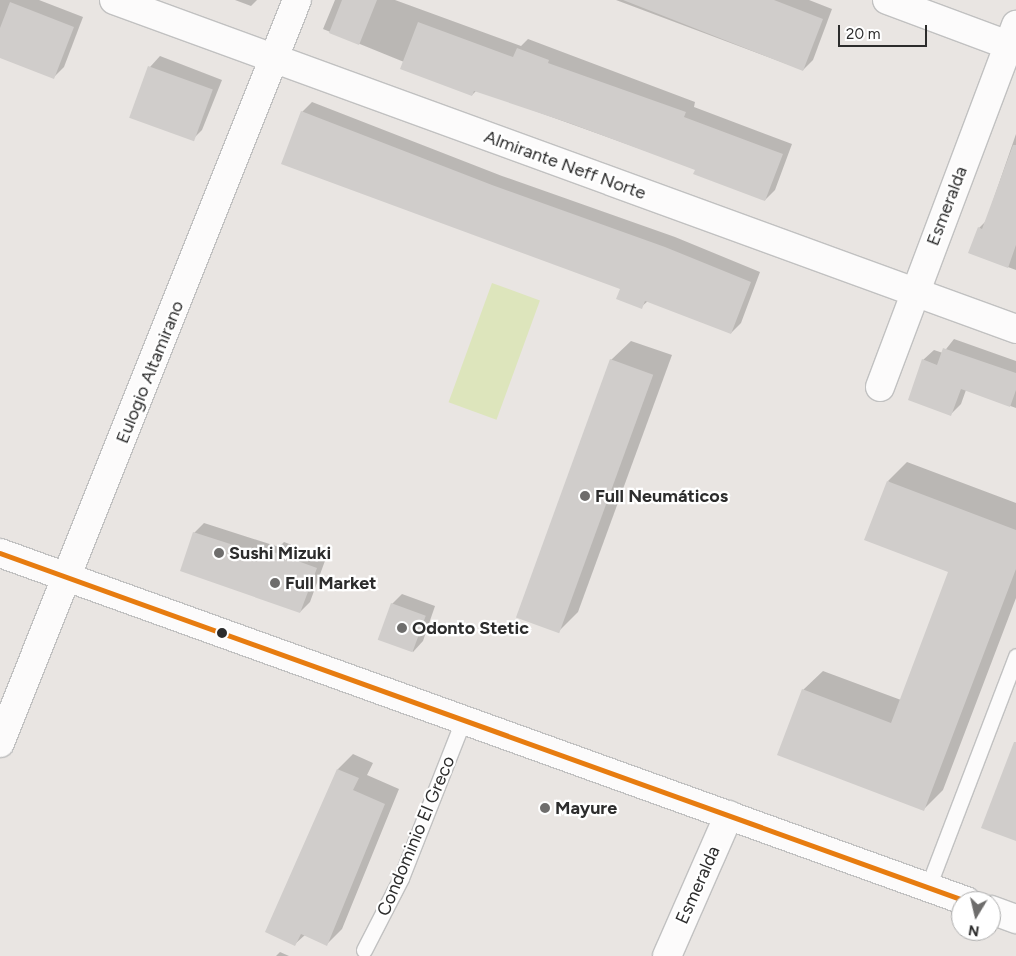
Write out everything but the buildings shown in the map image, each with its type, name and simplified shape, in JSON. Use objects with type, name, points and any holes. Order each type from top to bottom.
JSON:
[{"type":"street","name":"Almirante Neff Norte","points":[[114,0],[1016,329]]},
{"type":"street","name":"Eulogio Altamirano","points":[[0,742],[68,578],[297,0]]},
{"type":"street","points":[[887,0],[1013,39]]},
{"type":"street","name":"Esmeralda","points":[[880,387],[1013,39]]},
{"type":"street","points":[[0,553],[951,895]]},
{"type":"street","name":"Esmeralda","points":[[667,956],[729,815]]},
{"type":"street","points":[[1001,914],[1016,919]]},
{"type":"lane","points":[[928,887],[1016,656]]},
{"type":"lane","name":"Condominio El Greco","points":[[364,950],[401,878],[463,721]]},
{"type":"green space","points":[[492,283],[540,300],[496,420],[449,402]]},
{"type":"transit line","points":[[0,553],[951,896]]},
{"type":"place","name":"Full Neumáticos","points":[[585,496]]},
{"type":"place","name":"Sushi Mizuki","points":[[219,553]]},
{"type":"place","name":"Full Market","points":[[275,583]]},
{"type":"place","name":"Odonto Stetic","points":[[402,628]]},
{"type":"place","name":"Mayure","points":[[545,808]]}]
